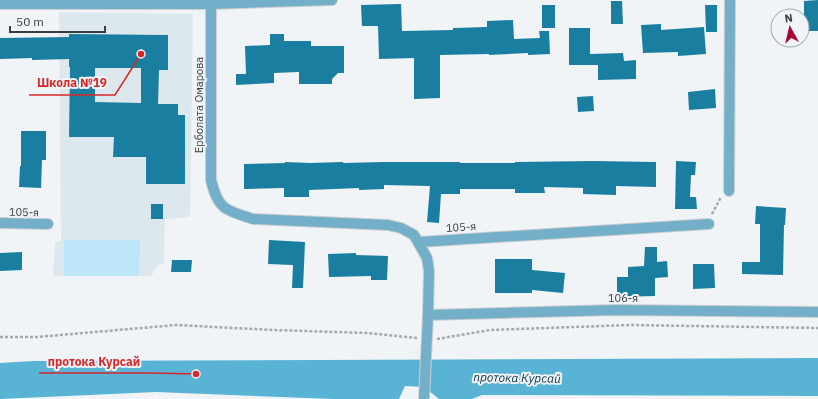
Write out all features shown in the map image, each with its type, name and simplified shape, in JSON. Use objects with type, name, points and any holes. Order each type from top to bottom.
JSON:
[{"type":"street","points":[[0,4],[332,0]]},
{"type":"street","points":[[729,191],[730,0]]},
{"type":"street","name":"Ерболата Омарова","points":[[211,2],[210,180],[214,193],[223,206],[238,214],[253,219],[388,225],[401,228],[414,235],[419,242]]},
{"type":"street","name":"105-я","points":[[0,223],[48,224]]},
{"type":"street","name":"105-я","points":[[419,242],[709,224]]},
{"type":"street","points":[[419,242],[426,258],[429,271],[424,399]]},
{"type":"street","name":"106-я","points":[[428,315],[616,310],[818,312]]},
{"type":"path","points":[[709,224],[713,211],[720,198],[729,191]]},
{"type":"path","points":[[0,337],[36,337],[176,325],[367,333],[427,343],[435,339],[490,330],[622,325],[818,328]]},
{"type":"shaded area","points":[[59,12],[193,14],[190,217],[165,219],[164,264],[159,264],[151,276],[53,276],[55,242],[61,241]]},
{"type":"shaded area","points":[[64,240],[140,240],[139,276],[64,276]]},
{"type":"water","points":[[818,358],[818,396],[482,395],[472,399],[439,399],[424,387],[405,386],[399,399],[333,399],[156,392],[0,399],[0,363],[33,361]]},
{"type":"building","points":[[818,0],[818,31],[810,31],[810,8],[804,8],[804,1]]},
{"type":"building","points":[[611,1],[622,1],[623,24],[611,24]]},
{"type":"building","points":[[401,4],[402,31],[453,30],[453,28],[487,27],[487,21],[513,20],[514,39],[540,38],[539,31],[549,31],[550,54],[440,55],[440,98],[414,99],[414,58],[379,59],[378,26],[362,26],[361,5]]},
{"type":"building","points":[[542,5],[555,5],[555,28],[542,28]]},
{"type":"building","points":[[705,5],[717,5],[717,32],[706,32]]},
{"type":"building","points":[[661,24],[661,30],[704,27],[706,54],[678,56],[678,52],[643,53],[641,25]]},
{"type":"building","points":[[569,28],[590,28],[590,54],[623,53],[624,61],[636,60],[636,79],[598,80],[598,65],[569,65]]},
{"type":"building","points":[[69,34],[168,35],[168,70],[159,70],[158,104],[178,104],[178,115],[185,115],[185,184],[146,184],[146,157],[113,157],[114,137],[69,137],[69,59],[0,59],[0,38],[69,37]],"holes":[[[95,68],[141,68],[141,103],[95,102]]]},
{"type":"building","points":[[270,34],[284,34],[284,41],[311,41],[311,46],[344,46],[344,73],[338,73],[332,79],[332,84],[299,84],[299,72],[274,73],[274,83],[236,85],[236,74],[246,74],[245,46],[270,45]]},
{"type":"building","points":[[715,89],[716,108],[689,110],[688,92]]},
{"type":"building","points":[[593,96],[594,111],[578,112],[577,97]]},
{"type":"building","points":[[21,131],[46,131],[46,160],[42,160],[41,188],[19,187],[21,166]]},
{"type":"building","points":[[594,161],[656,162],[656,187],[616,186],[616,195],[583,194],[583,188],[544,187],[545,193],[515,193],[515,189],[460,189],[460,194],[441,194],[439,223],[427,222],[430,186],[384,185],[384,189],[359,190],[359,188],[309,190],[309,197],[284,197],[284,188],[244,189],[244,164],[285,162],[515,163]]},
{"type":"building","points":[[676,161],[696,162],[695,175],[691,175],[690,197],[696,197],[697,209],[675,209]]},
{"type":"building","points":[[151,204],[163,204],[163,219],[151,219]]},
{"type":"building","points":[[756,206],[786,208],[784,225],[783,275],[742,274],[742,262],[760,262],[760,224],[755,224]]},
{"type":"building","points":[[269,240],[305,242],[303,288],[292,288],[293,265],[268,264]]},
{"type":"building","points":[[645,247],[657,247],[657,262],[667,261],[668,277],[655,278],[655,296],[617,297],[617,277],[628,277],[628,267],[644,266]]},
{"type":"building","points":[[22,252],[22,270],[0,271],[0,253]]},
{"type":"building","points":[[356,253],[356,255],[388,256],[387,280],[371,280],[371,276],[329,277],[328,254]]},
{"type":"building","points":[[495,259],[532,259],[532,270],[565,273],[563,293],[532,290],[532,293],[495,293]]},
{"type":"building","points":[[172,260],[192,260],[191,272],[171,272]]},
{"type":"building","points":[[693,264],[714,264],[715,288],[693,289]]},
{"type":"place","name":"Школа №19","points":[[141,54]]},
{"type":"place","name":"протока Курсай","points":[[196,374]]}]
